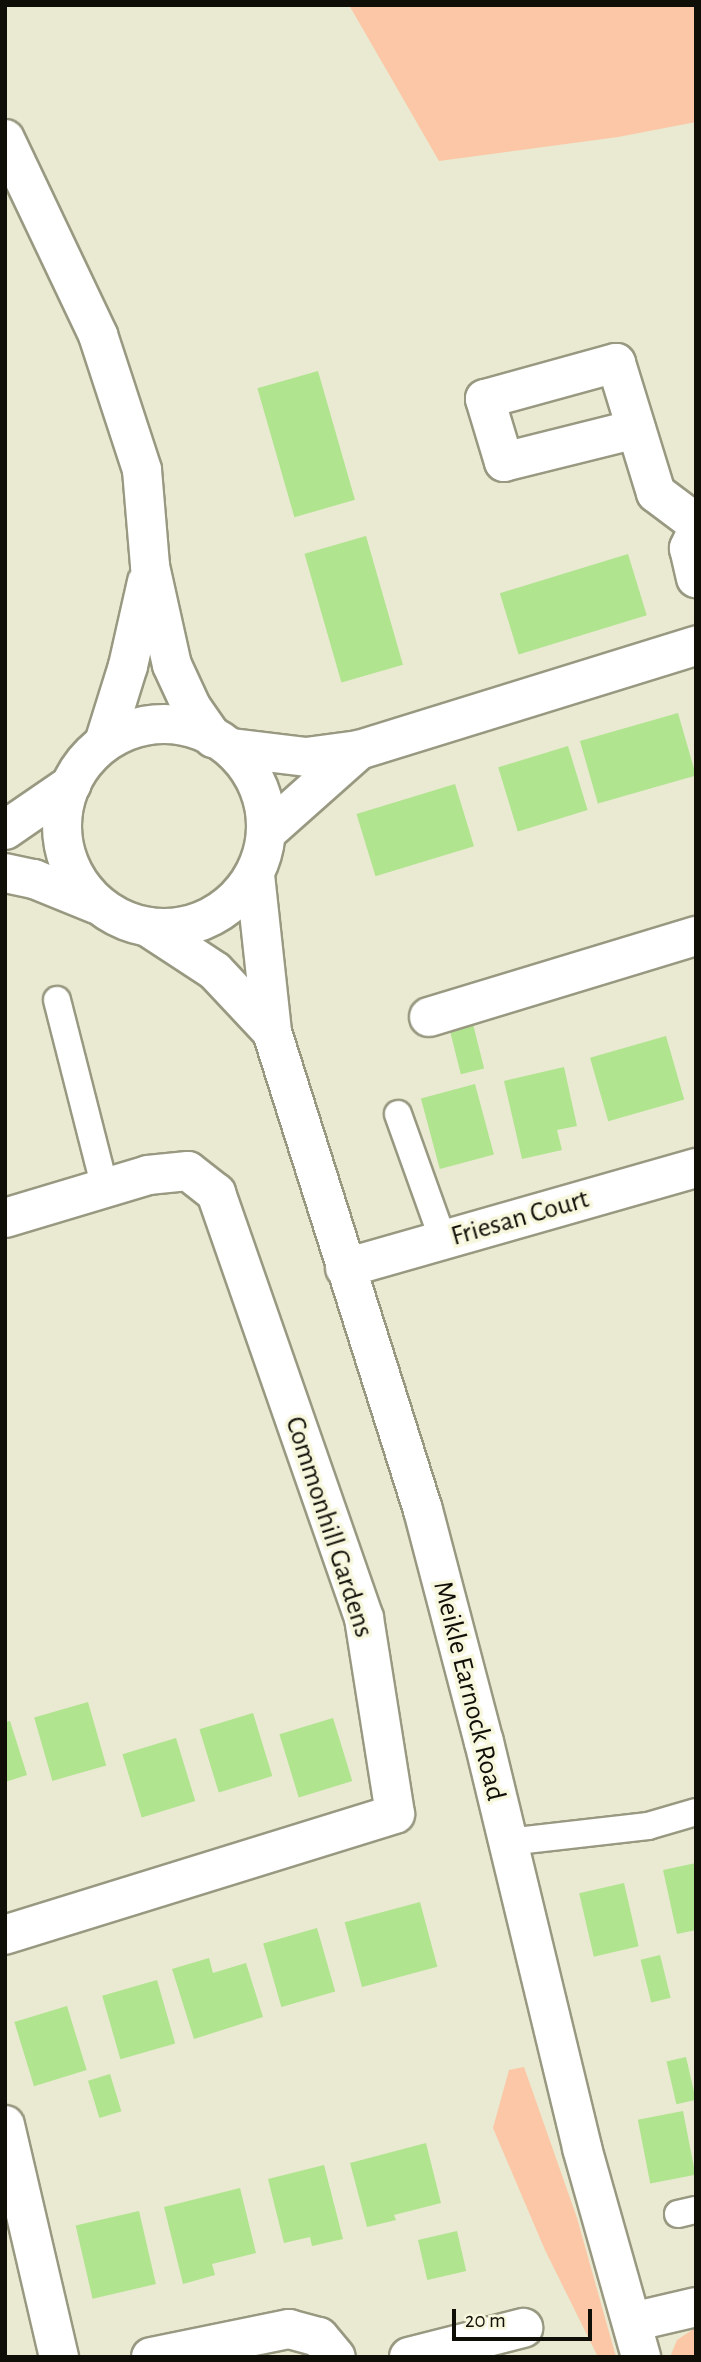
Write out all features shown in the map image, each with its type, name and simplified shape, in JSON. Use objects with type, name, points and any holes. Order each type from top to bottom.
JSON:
[{"type":"street","points":[[5,139],[98,335],[142,470],[150,566],[172,665],[192,708],[259,785],[268,831],[255,875],[225,910],[183,928],[137,926],[96,904],[34,880],[5,873]]},
{"type":"street","points":[[636,429],[656,493],[696,523]]},
{"type":"street","points":[[696,533],[689,548],[696,578]]},
{"type":"street","points":[[104,743],[140,622],[150,566]]},
{"type":"street","points":[[96,904],[69,867],[61,822],[73,778],[104,743],[146,724],[192,727],[222,743],[306,757],[359,751],[696,646]]},
{"type":"street","points":[[268,831],[359,751]]},
{"type":"street","points":[[5,830],[72,784]]},
{"type":"street","name":"Meikle Earnock Road","points":[[255,875],[272,1032],[423,1510],[508,1842],[582,2148],[636,2339]]},
{"type":"street","name":"Meikle Earnock Road","points":[[148,927],[215,971],[272,1032]]},
{"type":"street","points":[[429,1017],[696,936]]},
{"type":"street","name":"Friesan Court","points":[[345,1268],[696,1168]]},
{"type":"street","name":"Commonhill Gardens","points":[[5,1218],[148,1175],[188,1171],[215,1193],[364,1618],[396,1814],[5,1935]]},
{"type":"street","points":[[5,2124],[59,2357]]},
{"type":"street","points":[[636,2339],[696,2307]]},
{"type":"street","points":[[410,2357],[523,2328]]},
{"type":"street","points":[[151,2357],[289,2329],[319,2337],[336,2357]]},
{"type":"lane","points":[[57,1000],[105,1188]]},
{"type":"lane","points":[[398,1115],[443,1240]]},
{"type":"lane","points":[[508,1842],[648,1826],[696,1812]]},
{"type":"shaded area","points":[[349,5],[696,5],[696,122],[618,137],[439,161]]},
{"type":"shaded area","points":[[524,2067],[577,2218],[616,2357],[598,2357],[545,2250],[493,2128],[509,2070]]},
{"type":"shaded area","points":[[695,2328],[696,2357],[670,2357],[677,2340]]},
{"type":"building","points":[[318,371],[355,500],[294,517],[257,388]]},
{"type":"building","points":[[366,536],[403,665],[341,682],[304,554]]},
{"type":"building","points":[[628,554],[647,615],[519,654],[500,593]]},
{"type":"building","points":[[678,713],[696,775],[598,804],[580,741]]},
{"type":"building","points":[[568,746],[588,810],[518,831],[498,767]]},
{"type":"building","points":[[455,784],[474,846],[376,876],[357,814]]},
{"type":"building","points":[[472,1020],[484,1069],[461,1074],[449,1026]]},
{"type":"building","points":[[666,1036],[684,1099],[608,1121],[590,1058]]},
{"type":"building","points":[[564,1067],[577,1126],[557,1130],[562,1150],[522,1159],[504,1081]]},
{"type":"building","points":[[475,1084],[494,1155],[440,1169],[421,1098]]},
{"type":"building","points":[[88,1702],[106,1765],[52,1781],[34,1717]]},
{"type":"building","points":[[253,1713],[272,1776],[219,1792],[199,1729]]},
{"type":"building","points":[[333,1718],[352,1781],[299,1797],[279,1734]]},
{"type":"building","points":[[10,1721],[27,1775],[5,1782],[5,1722]]},
{"type":"building","points":[[176,1738],[195,1801],[142,1817],[122,1754]]},
{"type":"building","points":[[696,1863],[696,1930],[677,1934],[663,1870]]},
{"type":"building","points":[[624,1883],[639,1946],[594,1957],[579,1893]]},
{"type":"building","points":[[420,1902],[437,1967],[362,1987],[345,1922]]},
{"type":"building","points":[[317,1928],[335,1991],[281,2007],[263,1943]]},
{"type":"building","points":[[660,1955],[671,1998],[651,2003],[641,1960]]},
{"type":"building","points":[[209,1958],[213,1973],[246,1963],[263,2017],[194,2039],[172,1969]]},
{"type":"building","points":[[157,1980],[175,2043],[120,2059],[102,1996]]},
{"type":"building","points":[[67,2006],[87,2070],[34,2086],[14,2022]]},
{"type":"building","points":[[686,2057],[696,2100],[676,2104],[667,2061]]},
{"type":"building","points":[[110,2074],[121,2111],[99,2118],[88,2081]]},
{"type":"building","points":[[683,2111],[695,2175],[650,2184],[638,2120]]},
{"type":"building","points":[[426,2143],[441,2203],[394,2215],[396,2220],[367,2227],[350,2163]]},
{"type":"building","points":[[324,2165],[343,2239],[312,2246],[310,2237],[284,2243],[268,2179]]},
{"type":"building","points":[[240,2188],[256,2253],[212,2264],[215,2275],[183,2284],[164,2207]]},
{"type":"building","points":[[139,2211],[156,2284],[93,2299],[76,2226]]},
{"type":"building","points":[[457,2231],[466,2271],[427,2280],[418,2240]]}]
